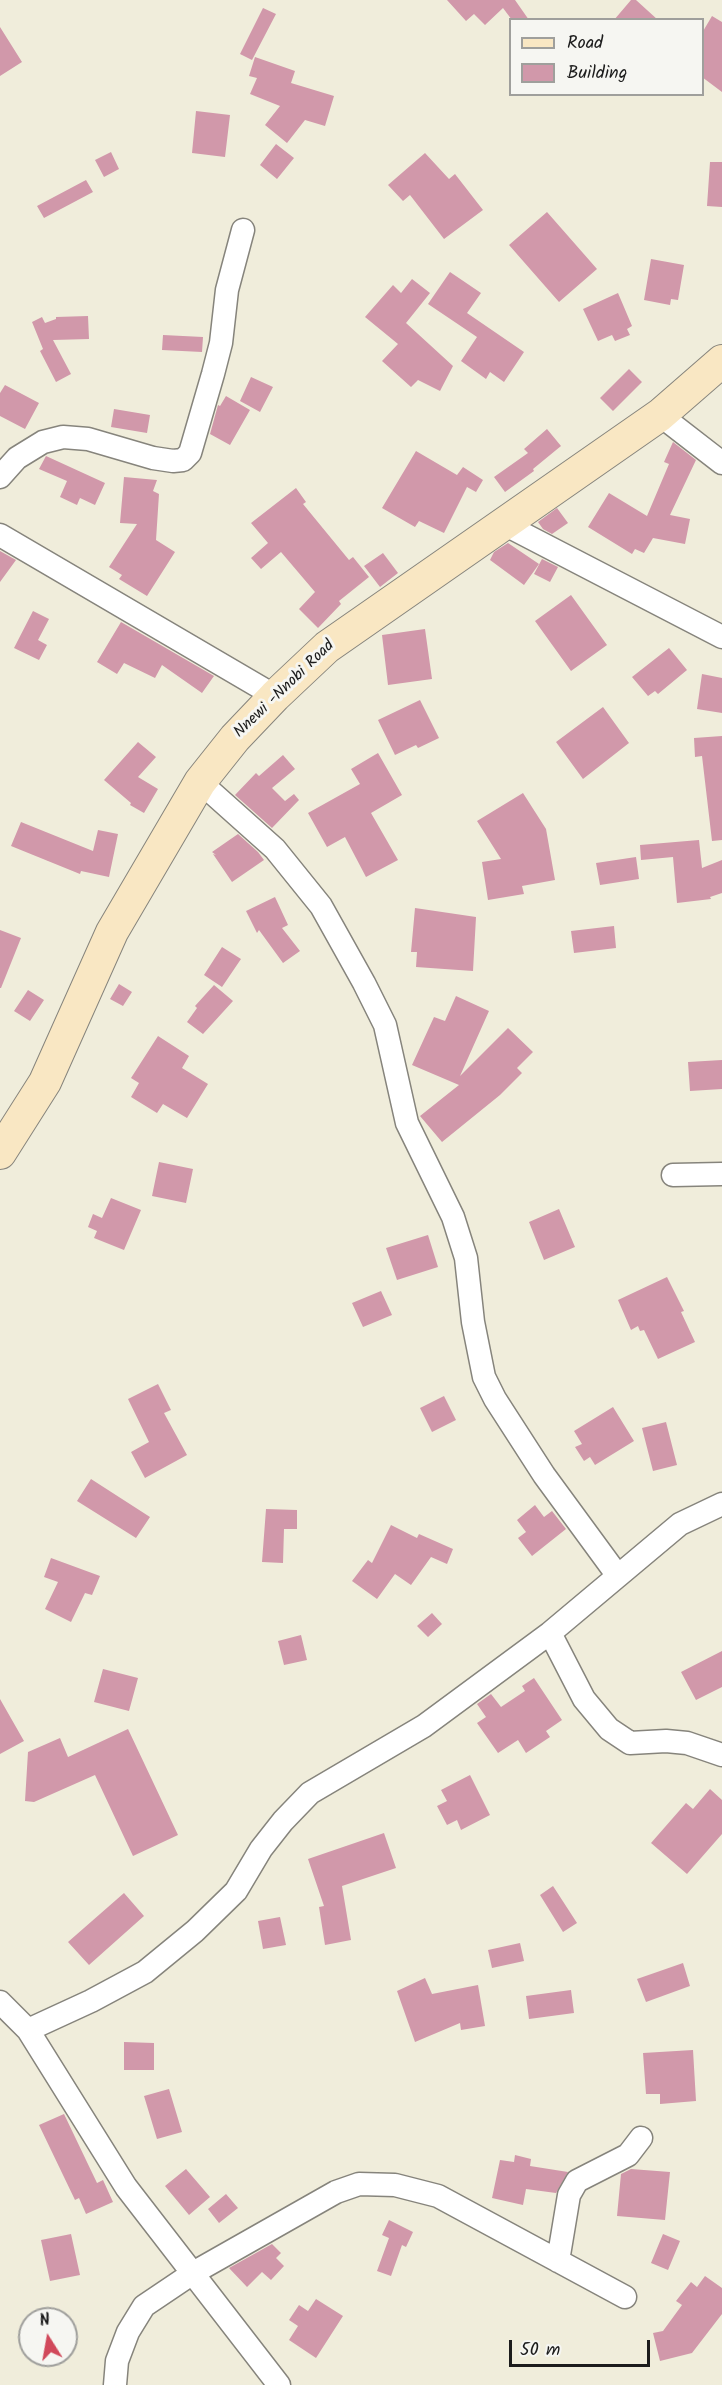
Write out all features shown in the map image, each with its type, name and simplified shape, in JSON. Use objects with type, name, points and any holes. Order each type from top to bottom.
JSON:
[{"type":"main road","name":"Nnewi -Nnobi Road","points":[[0,1153],[45,1082],[112,932],[200,782],[235,738],[327,647],[660,415],[722,361]]},
{"type":"street","points":[[0,477],[17,458],[43,442],[63,437],[88,439],[153,458],[173,461],[183,460],[190,453],[221,343],[227,290],[243,230]]},
{"type":"street","points":[[660,415],[722,463]]},
{"type":"street","points":[[504,524],[722,637]]},
{"type":"street","points":[[0,536],[275,696]]},
{"type":"street","points":[[200,782],[275,849],[321,906],[364,983],[385,1025],[406,1123],[453,1217],[466,1258],[473,1322],[484,1377],[495,1399],[544,1476],[618,1576]]},
{"type":"street","points":[[673,1175],[722,1174]]},
{"type":"street","points":[[28,2030],[146,1972],[195,1931],[236,1891],[261,1849],[283,1821],[310,1793],[424,1726],[550,1633],[680,1524],[722,1504]]},
{"type":"street","points":[[550,1633],[584,1699],[609,1729],[630,1743],[666,1741],[687,1743],[722,1755]]},
{"type":"street","points":[[0,2002],[28,2030],[126,2187],[279,2385]]},
{"type":"street","points":[[558,2261],[569,2195],[577,2181],[628,2155],[641,2138]]},
{"type":"street","points":[[115,2385],[117,2361],[128,2332],[144,2306],[192,2273],[336,2192],[359,2184],[394,2185],[438,2196],[624,2297]]},
{"type":"building","points":[[447,0],[515,0],[528,18],[510,18],[503,8],[485,25],[474,14],[466,21]]},
{"type":"building","points":[[631,0],[636,0],[656,18],[616,18]]},
{"type":"building","points":[[263,8],[276,14],[252,60],[240,54]]},
{"type":"building","points":[[712,16],[722,22],[722,92],[704,78],[704,30]]},
{"type":"building","points":[[0,27],[22,62],[0,76]]},
{"type":"building","points":[[255,57],[295,71],[291,83],[334,96],[325,126],[305,120],[287,143],[265,125],[280,106],[250,94],[257,78],[249,76]]},
{"type":"building","points":[[196,111],[230,115],[225,157],[192,153]]},
{"type":"building","points":[[276,144],[294,158],[277,179],[260,165]]},
{"type":"building","points":[[111,152],[119,169],[104,177],[95,160]]},
{"type":"building","points":[[425,153],[449,179],[455,174],[483,210],[444,239],[410,195],[403,201],[388,185]]},
{"type":"building","points":[[710,162],[722,162],[722,207],[707,206]]},
{"type":"building","points":[[86,180],[93,192],[44,218],[37,206]]},
{"type":"building","points":[[547,212],[597,269],[559,302],[509,245]]},
{"type":"building","points":[[651,259],[684,265],[678,300],[671,299],[670,305],[644,300]]},
{"type":"building","points":[[450,272],[481,293],[467,313],[524,352],[504,382],[490,372],[486,379],[461,361],[477,337],[428,304]]},
{"type":"building","points":[[412,279],[430,293],[406,323],[453,366],[440,391],[418,380],[411,387],[382,361],[398,344],[365,317],[393,285],[401,293]]},
{"type":"building","points":[[618,293],[632,326],[627,329],[630,335],[615,341],[612,335],[598,341],[583,309]]},
{"type":"building","points":[[88,316],[89,339],[53,340],[71,374],[56,382],[40,351],[43,349],[32,322],[42,317],[45,323],[56,317]]},
{"type":"building","points":[[163,335],[203,337],[202,352],[162,350]]},
{"type":"building","points":[[629,369],[642,382],[613,411],[600,398]]},
{"type":"building","points":[[251,377],[273,387],[260,412],[240,401]]},
{"type":"building","points":[[5,385],[39,403],[25,429],[0,416],[0,393]]},
{"type":"building","points":[[226,396],[250,410],[230,445],[210,434],[218,405],[220,406]]},
{"type":"building","points":[[114,409],[150,415],[147,433],[111,427]]},
{"type":"building","points":[[547,429],[561,446],[533,469],[534,471],[505,492],[494,477],[528,453],[524,449]]},
{"type":"building","points":[[673,442],[696,460],[670,515],[690,519],[685,544],[653,538],[644,553],[635,549],[632,554],[588,527],[609,493],[647,516],[669,464],[664,462]]},
{"type":"building","points":[[416,451],[457,475],[463,467],[483,480],[476,492],[467,487],[444,533],[419,521],[415,527],[382,508]]},
{"type":"building","points":[[46,456],[105,483],[95,505],[80,498],[77,505],[60,497],[67,481],[39,469]]},
{"type":"building","points":[[124,477],[157,480],[153,491],[159,494],[156,540],[175,552],[147,596],[119,579],[122,575],[109,567],[137,524],[120,523]]},
{"type":"building","points":[[296,488],[306,502],[303,504],[349,560],[353,557],[369,577],[339,601],[341,604],[318,628],[299,609],[315,592],[281,552],[261,569],[251,558],[268,543],[251,523]]},
{"type":"building","points":[[557,508],[568,523],[552,534],[543,529],[538,522]]},
{"type":"building","points":[[508,543],[539,564],[524,585],[490,560],[494,552]]},
{"type":"building","points":[[0,551],[16,560],[0,582]]},
{"type":"building","points":[[383,553],[398,573],[380,587],[364,566]]},
{"type":"building","points":[[542,559],[558,567],[550,582],[534,574]]},
{"type":"building","points":[[571,595],[607,645],[571,671],[535,621]]},
{"type":"building","points":[[33,611],[49,619],[38,640],[47,645],[39,660],[14,648]]},
{"type":"building","points":[[121,622],[214,676],[202,693],[162,665],[155,678],[124,663],[117,674],[97,662]]},
{"type":"building","points":[[425,629],[432,679],[388,685],[382,635]]},
{"type":"building","points":[[669,648],[687,670],[658,694],[655,691],[648,696],[632,677]]},
{"type":"building","points":[[702,674],[722,678],[722,713],[697,709]]},
{"type":"building","points":[[420,700],[439,738],[395,755],[378,720]]},
{"type":"building","points":[[603,707],[629,743],[583,779],[556,742]]},
{"type":"building","points":[[722,736],[722,840],[712,841],[702,756],[695,757],[694,738]]},
{"type":"building","points":[[138,742],[156,757],[138,777],[158,789],[144,813],[130,805],[131,803],[104,780]]},
{"type":"building","points":[[378,753],[402,795],[371,813],[398,860],[366,877],[345,837],[327,847],[308,813],[360,784],[351,769]]},
{"type":"building","points":[[283,755],[295,769],[272,788],[285,801],[294,794],[299,800],[272,828],[235,795],[256,773],[259,776]]},
{"type":"building","points":[[523,793],[546,829],[555,880],[522,886],[524,894],[488,900],[482,862],[501,859],[477,821]]},
{"type":"building","points":[[21,822],[93,851],[98,830],[118,834],[109,877],[81,871],[80,874],[11,846]]},
{"type":"building","points":[[238,834],[264,860],[232,882],[212,852]]},
{"type":"building","points":[[699,840],[702,868],[722,860],[722,893],[710,897],[711,899],[677,903],[673,857],[641,860],[640,845]]},
{"type":"building","points":[[636,857],[639,879],[600,885],[596,863]]},
{"type":"building","points":[[275,897],[288,925],[282,928],[300,951],[283,963],[259,930],[257,933],[246,911]]},
{"type":"building","points":[[415,908],[476,917],[473,971],[416,967],[417,952],[411,952]]},
{"type":"building","points":[[614,926],[616,948],[574,953],[571,931]]},
{"type":"building","points":[[0,930],[21,938],[1,988],[0,988]]},
{"type":"building","points":[[222,947],[241,959],[222,987],[204,975]]},
{"type":"building","points":[[119,984],[132,992],[123,1006],[110,999]]},
{"type":"building","points":[[214,985],[233,1001],[203,1034],[187,1022],[197,1008],[195,1006]]},
{"type":"building","points":[[28,990],[44,1000],[30,1021],[14,1011]]},
{"type":"building","points":[[456,996],[489,1011],[460,1076],[508,1028],[533,1052],[517,1068],[522,1073],[500,1095],[442,1142],[420,1116],[459,1085],[412,1065],[434,1017],[445,1021]]},
{"type":"building","points":[[158,1036],[189,1056],[182,1068],[208,1084],[187,1118],[163,1104],[157,1113],[131,1097],[139,1083],[131,1078]]},
{"type":"building","points":[[722,1060],[722,1089],[690,1091],[688,1062]]},
{"type":"building","points":[[159,1162],[193,1169],[186,1203],[152,1196]]},
{"type":"building","points":[[111,1198],[141,1210],[124,1250],[94,1238],[97,1231],[88,1227],[93,1214],[102,1218]]},
{"type":"building","points":[[559,1209],[575,1247],[544,1260],[529,1222]]},
{"type":"building","points":[[428,1235],[438,1267],[397,1280],[386,1248]]},
{"type":"building","points":[[667,1277],[684,1311],[681,1312],[695,1342],[658,1359],[644,1330],[640,1331],[638,1326],[631,1330],[618,1300]]},
{"type":"building","points":[[381,1291],[392,1315],[363,1327],[352,1303]]},
{"type":"building","points":[[158,1384],[171,1410],[164,1413],[187,1455],[145,1478],[131,1452],[149,1442],[128,1399]]},
{"type":"building","points":[[444,1396],[456,1420],[432,1432],[420,1408]]},
{"type":"building","points":[[613,1407],[634,1441],[595,1465],[590,1457],[584,1461],[575,1447],[582,1444],[574,1431]]},
{"type":"building","points":[[666,1422],[677,1465],[653,1471],[642,1428]]},
{"type":"building","points":[[91,1479],[150,1517],[136,1538],[77,1501]]},
{"type":"building","points":[[535,1505],[544,1517],[552,1511],[566,1529],[532,1556],[518,1538],[526,1532],[517,1520]]},
{"type":"building","points":[[266,1509],[297,1510],[297,1529],[284,1529],[283,1563],[262,1562]]},
{"type":"building","points":[[391,1525],[417,1538],[419,1534],[453,1549],[447,1564],[431,1557],[411,1585],[395,1574],[377,1599],[352,1581],[368,1560],[372,1563]]},
{"type":"building","points":[[51,1558],[100,1576],[92,1595],[85,1593],[71,1622],[45,1609],[58,1582],[44,1577]]},
{"type":"building","points":[[432,1613],[442,1624],[428,1637],[417,1626]]},
{"type":"building","points":[[301,1635],[307,1660],[284,1665],[278,1641]]},
{"type":"building","points":[[722,1651],[722,1687],[696,1700],[681,1672]]},
{"type":"building","points":[[103,1669],[138,1678],[129,1711],[94,1702]]},
{"type":"building","points":[[534,1678],[562,1720],[546,1731],[550,1737],[526,1753],[518,1740],[498,1753],[477,1723],[486,1717],[477,1704],[491,1694],[501,1707],[525,1691],[522,1686]]},
{"type":"building","points":[[0,1699],[24,1741],[0,1754]]},
{"type":"building","points":[[128,1729],[178,1835],[133,1856],[95,1775],[34,1802],[25,1801],[28,1752],[60,1738],[68,1757]]},
{"type":"building","points":[[470,1775],[490,1815],[461,1830],[457,1820],[447,1825],[437,1806],[447,1801],[441,1790]]},
{"type":"building","points":[[710,1789],[722,1800],[722,1834],[687,1874],[651,1843],[686,1803],[693,1809]]},
{"type":"building","points":[[384,1833],[396,1868],[342,1886],[351,1940],[325,1945],[319,1907],[324,1906],[308,1859]]},
{"type":"building","points":[[553,1886],[577,1923],[563,1932],[540,1895]]},
{"type":"building","points":[[124,1893],[144,1916],[89,1965],[68,1942]]},
{"type":"building","points":[[280,1917],[286,1945],[263,1949],[258,1921]]},
{"type":"building","points":[[520,1943],[524,1961],[492,1968],[488,1950]]},
{"type":"building","points":[[683,1963],[690,1986],[646,2002],[637,1979]]},
{"type":"building","points":[[425,1978],[432,1994],[478,1985],[485,2026],[461,2030],[460,2023],[415,2042],[397,1991]]},
{"type":"building","points":[[571,1990],[574,2013],[529,2019],[526,1996]]},
{"type":"building","points":[[124,2042],[154,2043],[154,2070],[124,2070]]},
{"type":"building","points":[[693,2050],[696,2101],[660,2104],[660,2094],[646,2094],[643,2053]]},
{"type":"building","points":[[169,2089],[182,2132],[157,2139],[144,2096]]},
{"type":"building","points":[[64,2114],[97,2183],[103,2180],[113,2202],[86,2214],[79,2198],[75,2200],[39,2125]]},
{"type":"building","points":[[515,2155],[531,2159],[530,2166],[568,2172],[556,2193],[526,2189],[523,2205],[492,2198],[500,2160],[514,2162]]},
{"type":"building","points":[[186,2169],[210,2197],[189,2215],[165,2186]]},
{"type":"building","points":[[631,2169],[670,2172],[665,2220],[617,2216],[621,2174]]},
{"type":"building","points":[[226,2194],[238,2208],[219,2223],[208,2209]]},
{"type":"building","points":[[389,2220],[413,2232],[406,2247],[402,2245],[391,2276],[377,2271],[389,2238],[382,2235]]},
{"type":"building","points":[[71,2234],[80,2275],[50,2281],[41,2240]]},
{"type":"building","points":[[663,2234],[680,2241],[668,2270],[651,2263]]},
{"type":"building","points":[[272,2244],[281,2253],[276,2258],[284,2266],[271,2280],[262,2272],[247,2287],[229,2268]]},
{"type":"building","points":[[705,2276],[722,2288],[722,2314],[692,2353],[660,2361],[653,2333],[663,2331],[682,2305],[676,2301],[691,2282],[697,2287]]},
{"type":"building","points":[[316,2299],[343,2316],[316,2358],[289,2340],[298,2326],[289,2320],[299,2305],[308,2311]]}]
